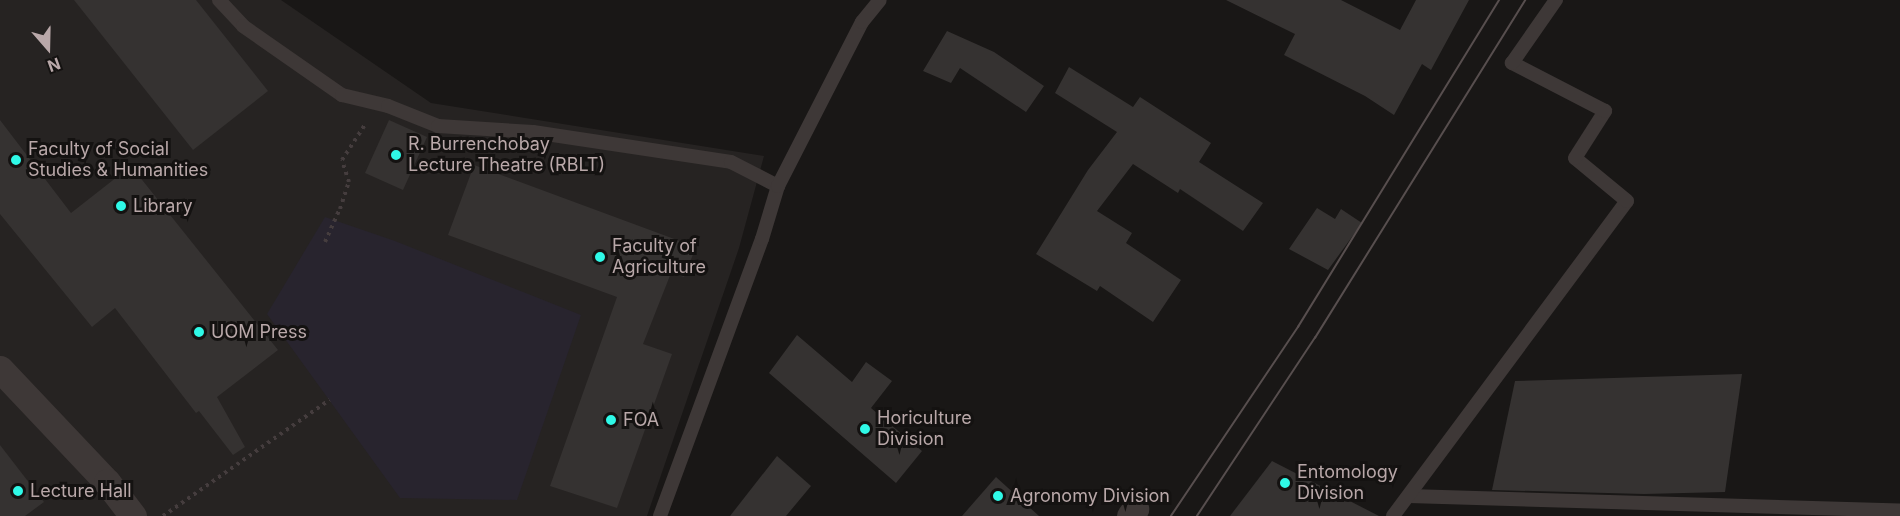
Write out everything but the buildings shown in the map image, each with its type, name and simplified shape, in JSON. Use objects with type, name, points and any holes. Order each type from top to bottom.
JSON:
[{"type":"street","points":[[0,369],[107,482],[133,516]]},
{"type":"lane","points":[[219,0],[243,26],[342,95],[388,106],[438,126],[533,132],[731,162],[778,186]]},
{"type":"lane","points":[[660,516],[762,239],[778,186],[862,22],[880,0]]},
{"type":"lane","points":[[1393,516],[1628,201],[1575,158],[1605,111],[1512,63],[1556,0]]},
{"type":"lane","points":[[1409,496],[1900,511]]},
{"type":"path","points":[[325,242],[340,209],[348,182],[342,160],[366,124],[388,106]]},
{"type":"path","points":[[163,516],[329,400]]},
{"type":"shaded area","points":[[0,0],[281,0],[431,103],[764,156],[739,248],[647,516],[0,516]]},
{"type":"shaded area","points":[[325,217],[395,241],[581,315],[517,500],[400,498],[267,314]]},
{"type":"tram line","points":[[1171,516],[1298,327],[1499,0]]},
{"type":"tram line","points":[[1197,516],[1315,338],[1525,0]]},
{"type":"place","name":"R. Burrenchobay Lecture Theatre (RBLT)","points":[[396,155]]},
{"type":"place","name":"Faculty of Social Studies & Humanities","points":[[16,160]]},
{"type":"place","name":"Library","points":[[121,206]]},
{"type":"place","name":"Faculty of Agriculture","points":[[600,257]]},
{"type":"place","name":"UOM Press","points":[[199,332]]},
{"type":"place","name":"FOA","points":[[611,420]]},
{"type":"place","name":"Horiculture Division","points":[[865,429]]},
{"type":"place","name":"Entomology Division","points":[[1285,483]]},
{"type":"place","name":"Lecture Hall","points":[[18,491]]},
{"type":"place","name":"Agronomy Division","points":[[998,496]]}]
